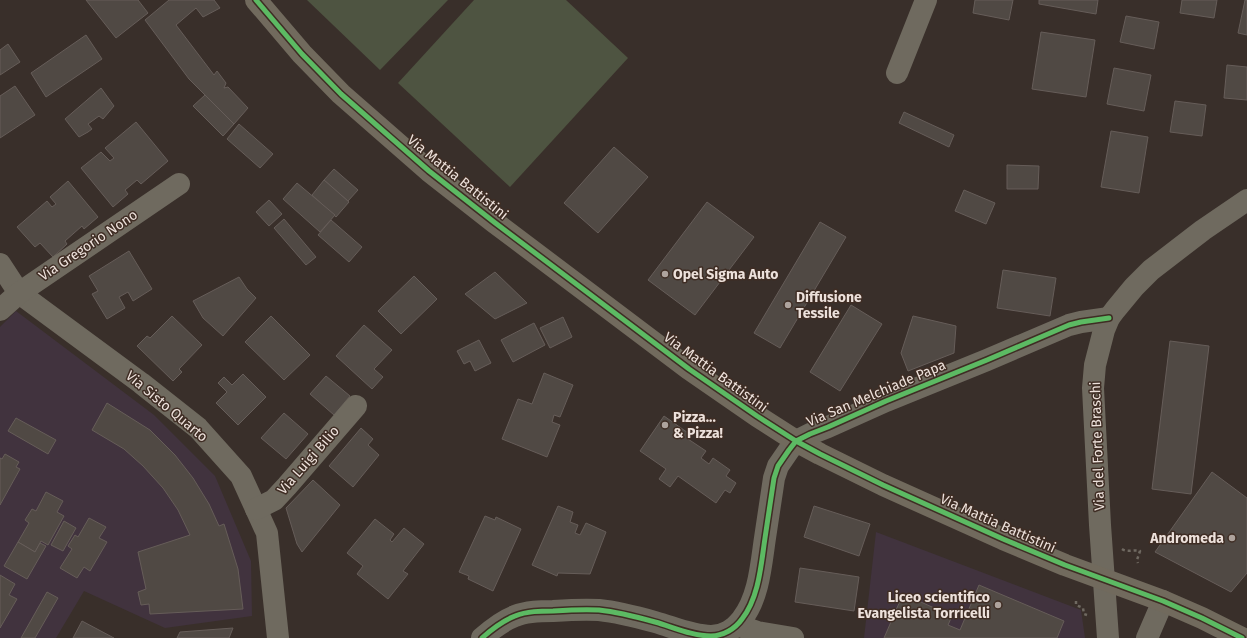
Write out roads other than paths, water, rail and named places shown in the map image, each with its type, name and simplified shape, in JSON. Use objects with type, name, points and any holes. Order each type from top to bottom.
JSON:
[{"type":"main road","name":"Via Mattia Battistini","points":[[256,0],[302,54],[341,94],[429,171],[706,382],[756,416],[796,441],[883,485],[1003,539],[1103,580],[1163,601],[1242,638]]},
{"type":"street","points":[[897,74],[926,0]]},
{"type":"street","name":"Via Gregorio Nono","points":[[0,310],[19,293],[179,184]]},
{"type":"street","name":"Via del Forte Braschi","points":[[1108,638],[1103,580],[1093,388],[1101,340],[1109,318],[1134,287],[1163,260],[1247,200]]},
{"type":"street","name":"Via Sisto Quarto","points":[[0,264],[19,293],[141,383],[198,428],[241,476],[267,533],[275,634]]},
{"type":"street","name":"Via San Melchiade Papa","points":[[482,638],[497,626],[516,615],[536,611],[599,610],[641,618],[691,633],[711,636],[728,631],[737,625],[747,612],[756,584],[775,473],[783,458],[796,441],[886,401],[1069,326],[1081,322],[1109,318]]},
{"type":"street","name":"Via Luigi Bilio","points":[[256,509],[274,500],[356,406]]},
{"type":"street","points":[[1147,638],[1163,601]]},
{"type":"street","points":[[737,625],[757,632],[793,638]]},
{"type":"place","name":"Opel Sigma Auto","points":[[665,274]]},
{"type":"place","name":"Diffusione Tessile","points":[[788,305]]},
{"type":"place","name":"Pizza... & Pizza!","points":[[665,425]]},
{"type":"place","name":"Andromeda","points":[[1232,538]]},
{"type":"place","name":"Liceo scientifico Evangelista Torricelli","points":[[998,605]]}]
